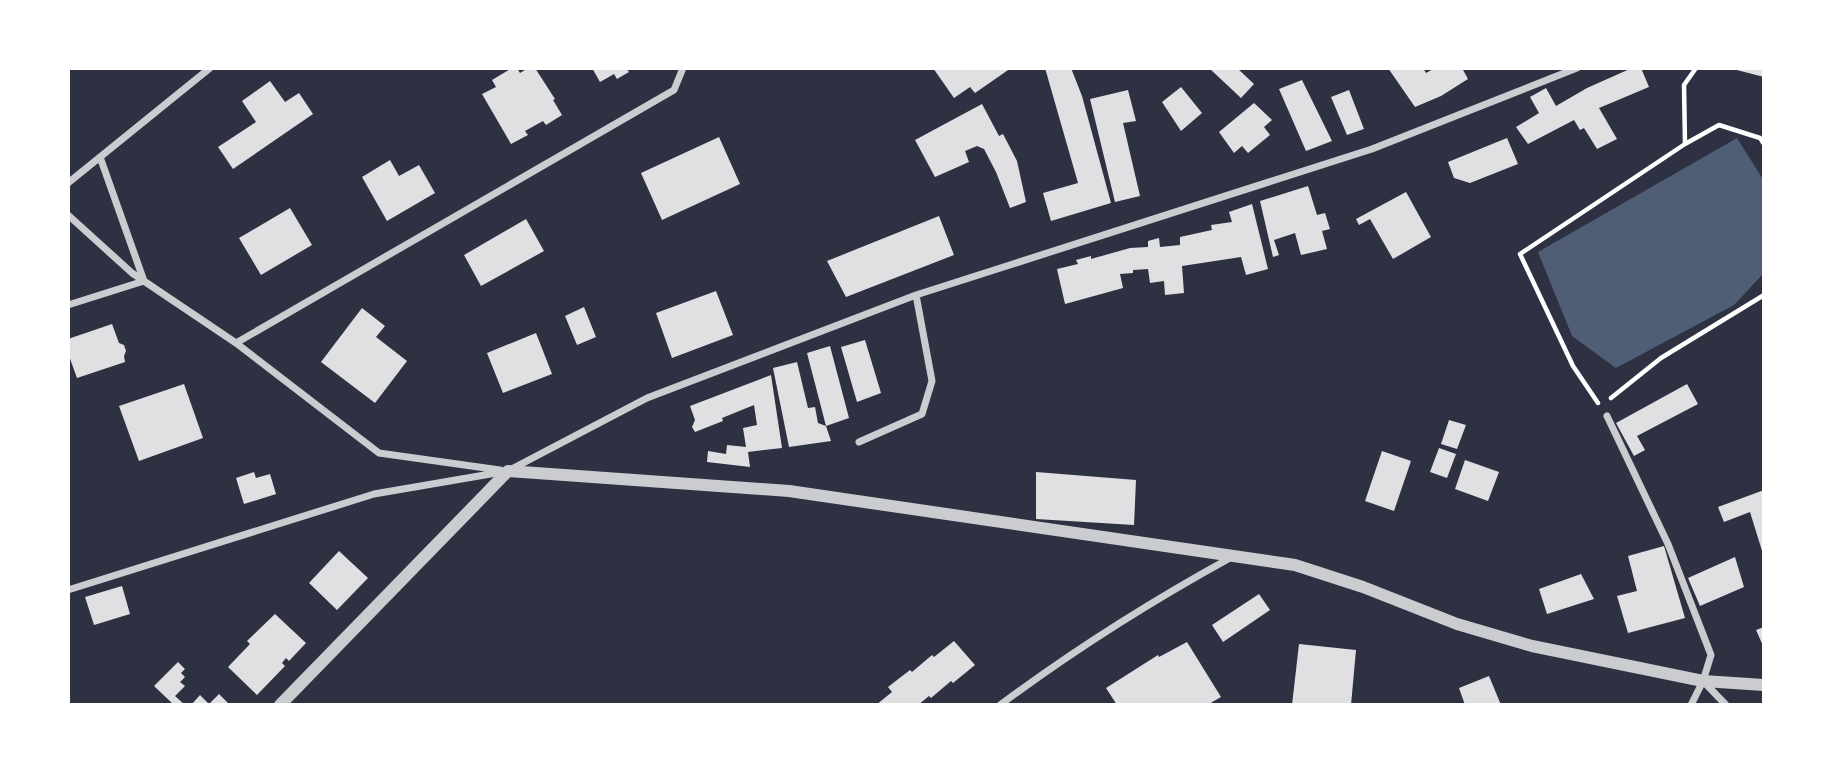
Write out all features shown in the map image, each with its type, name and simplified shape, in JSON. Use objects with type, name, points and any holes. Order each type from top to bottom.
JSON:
[{"type":"street","points":[[68,183],[211,68]]},
{"type":"street","points":[[236,343],[674,90],[683,68]]},
{"type":"street","points":[[68,590],[374,494],[508,471],[647,398],[916,295],[1372,149],[1577,68]]},
{"type":"street","points":[[100,157],[145,281]]},
{"type":"street","points":[[68,215],[145,281],[236,343],[379,453],[508,471],[789,491],[1295,565],[1363,587],[1457,624],[1532,646],[1703,681],[1764,685]]},
{"type":"street","points":[[68,304],[145,281]]},
{"type":"street","points":[[859,442],[922,414],[932,381],[916,295]]},
{"type":"street","points":[[1606,416],[1668,544],[1711,655],[1703,681],[1691,705]]},
{"type":"street","points":[[280,705],[508,471]]},
{"type":"street","points":[[1000,705],[1057,663],[1157,598],[1234,556]]},
{"type":"street","points":[[1703,681],[1726,705]]},
{"type":"path","points":[[1685,144],[1684,85],[1696,68]]},
{"type":"path","points":[[1606,416],[1573,366],[1520,254],[1685,144],[1719,125],[1760,138],[1764,144]]},
{"type":"path","points":[[1600,407],[1661,358],[1764,295]]},
{"type":"water","points":[[1737,138],[1764,181],[1764,273],[1734,305],[1616,368],[1572,336],[1538,252]]},
{"type":"building","points":[[512,68],[517,68],[520,73],[528,68],[535,68],[562,115],[546,125],[543,121],[525,131],[528,135],[511,144],[482,94],[496,87],[492,80]]},
{"type":"building","points":[[592,68],[626,68],[629,72],[617,79],[614,74],[600,82]]},
{"type":"building","points":[[933,68],[1011,68],[975,93],[970,87],[954,98]]},
{"type":"building","points":[[1045,68],[1071,68],[1082,96],[1111,203],[1051,221],[1043,193],[1078,183]]},
{"type":"building","points":[[1209,68],[1237,68],[1254,84],[1241,98]]},
{"type":"building","points":[[1388,68],[1423,68],[1426,73],[1435,68],[1462,68],[1468,79],[1441,96],[1415,107]]},
{"type":"building","points":[[1632,68],[1641,68],[1649,87],[1599,108],[1617,139],[1597,149],[1584,128],[1580,130],[1574,120],[1528,144],[1516,127],[1539,113],[1530,97],[1546,88],[1556,106],[1587,88]]},
{"type":"building","points":[[1764,68],[1764,77],[1733,69]]},
{"type":"building","points":[[1302,80],[1332,141],[1306,151],[1279,89]]},
{"type":"building","points":[[270,81],[285,102],[299,93],[313,114],[233,169],[218,147],[256,122],[242,101]]},
{"type":"building","points":[[1181,87],[1202,113],[1181,131],[1162,102]]},
{"type":"building","points":[[1128,90],[1136,121],[1123,123],[1140,196],[1115,202],[1090,99]]},
{"type":"building","points":[[1349,90],[1364,129],[1347,135],[1331,97]]},
{"type":"building","points":[[1254,103],[1272,120],[1264,127],[1270,135],[1248,153],[1242,146],[1234,153],[1219,132]]},
{"type":"building","points":[[982,104],[999,136],[1003,134],[1017,161],[1026,202],[1010,208],[984,149],[977,146],[965,151],[969,162],[935,177],[915,140]]},
{"type":"building","points":[[719,137],[740,184],[662,220],[641,173]]},
{"type":"building","points":[[1507,138],[1518,164],[1470,183],[1454,178],[1448,162]]},
{"type":"building","points":[[390,160],[399,176],[419,165],[435,193],[387,221],[362,177]]},
{"type":"building","points":[[1308,186],[1317,215],[1325,213],[1330,229],[1322,231],[1327,249],[1301,255],[1295,233],[1274,240],[1279,255],[1273,257],[1260,201]]},
{"type":"building","points":[[1406,192],[1431,237],[1393,259],[1370,219],[1359,225],[1356,219]]},
{"type":"building","points":[[1252,204],[1268,269],[1246,275],[1241,257],[1182,266],[1184,293],[1165,295],[1164,281],[1150,283],[1148,269],[1133,270],[1133,273],[1120,274],[1123,288],[1065,304],[1057,269],[1078,264],[1076,260],[1091,256],[1091,259],[1130,248],[1148,247],[1148,241],[1159,238],[1160,247],[1180,245],[1180,237],[1212,230],[1211,225],[1232,222],[1229,212]]},
{"type":"building","points":[[290,208],[312,245],[261,275],[239,238]]},
{"type":"building","points":[[939,216],[954,255],[846,297],[827,261]]},
{"type":"building","points":[[526,219],[544,251],[481,286],[464,255]]},
{"type":"building","points":[[716,291],[733,335],[672,358],[656,313]]},
{"type":"building","points":[[584,307],[596,337],[577,345],[565,316]]},
{"type":"building","points":[[362,308],[385,326],[376,337],[407,361],[375,403],[321,362]]},
{"type":"building","points":[[112,324],[119,343],[124,345],[125,362],[77,378],[68,353],[68,339]]},
{"type":"building","points":[[536,333],[552,374],[503,393],[487,353]]},
{"type":"building","points":[[865,340],[881,393],[857,402],[841,347]]},
{"type":"building","points":[[830,346],[849,418],[826,426],[807,353]]},
{"type":"building","points":[[797,362],[808,408],[815,407],[818,423],[826,426],[831,441],[789,447],[773,368]]},
{"type":"building","points":[[771,375],[782,448],[748,452],[750,467],[707,462],[708,451],[726,454],[727,445],[746,447],[743,428],[757,425],[754,405],[695,432],[692,427],[695,420],[690,406]]},
{"type":"building","points":[[184,384],[203,438],[139,461],[119,406]]},
{"type":"building","points":[[1687,384],[1698,404],[1637,436],[1645,450],[1634,456],[1616,423]]},
{"type":"building","points":[[1449,420],[1466,425],[1457,449],[1441,444]]},
{"type":"building","points":[[1439,448],[1456,454],[1447,478],[1430,472]]},
{"type":"building","points":[[1382,451],[1411,461],[1394,511],[1365,501]]},
{"type":"building","points":[[1465,460],[1499,472],[1488,501],[1455,489]]},
{"type":"building","points":[[254,472],[256,478],[270,474],[276,494],[244,504],[236,478]]},
{"type":"building","points":[[1036,472],[1136,480],[1134,525],[1036,519]]},
{"type":"building","points":[[1764,490],[1763,554],[1750,512],[1724,522],[1718,507]]},
{"type":"building","points":[[1664,546],[1685,618],[1628,633],[1617,596],[1637,591],[1628,556]]},
{"type":"building","points":[[339,551],[368,578],[337,610],[309,583]]},
{"type":"building","points":[[1735,557],[1744,587],[1700,606],[1688,578]]},
{"type":"building","points":[[1581,574],[1594,599],[1547,614],[1539,589]]},
{"type":"building","points":[[122,586],[130,614],[94,625],[85,597]]},
{"type":"building","points":[[1259,594],[1270,610],[1223,642],[1212,625]]},
{"type":"building","points":[[275,614],[306,643],[289,661],[286,658],[282,663],[285,666],[257,695],[228,667],[250,644],[247,641]]},
{"type":"building","points":[[1764,627],[1764,648],[1756,630]]},
{"type":"building","points":[[954,641],[975,665],[918,705],[876,705],[892,692],[888,687]]},
{"type":"building","points":[[1187,642],[1221,697],[1207,705],[1117,705],[1106,688],[1158,655],[1159,657]]},
{"type":"building","points":[[1299,644],[1356,650],[1351,705],[1292,705]]},
{"type":"building","points":[[178,662],[185,669],[181,673],[185,677],[180,682],[185,686],[175,696],[185,705],[174,705],[154,686]]},
{"type":"building","points":[[1489,676],[1501,705],[1465,705],[1459,688]]},
{"type":"building","points":[[219,694],[230,705],[191,705],[200,695],[209,704]]}]
